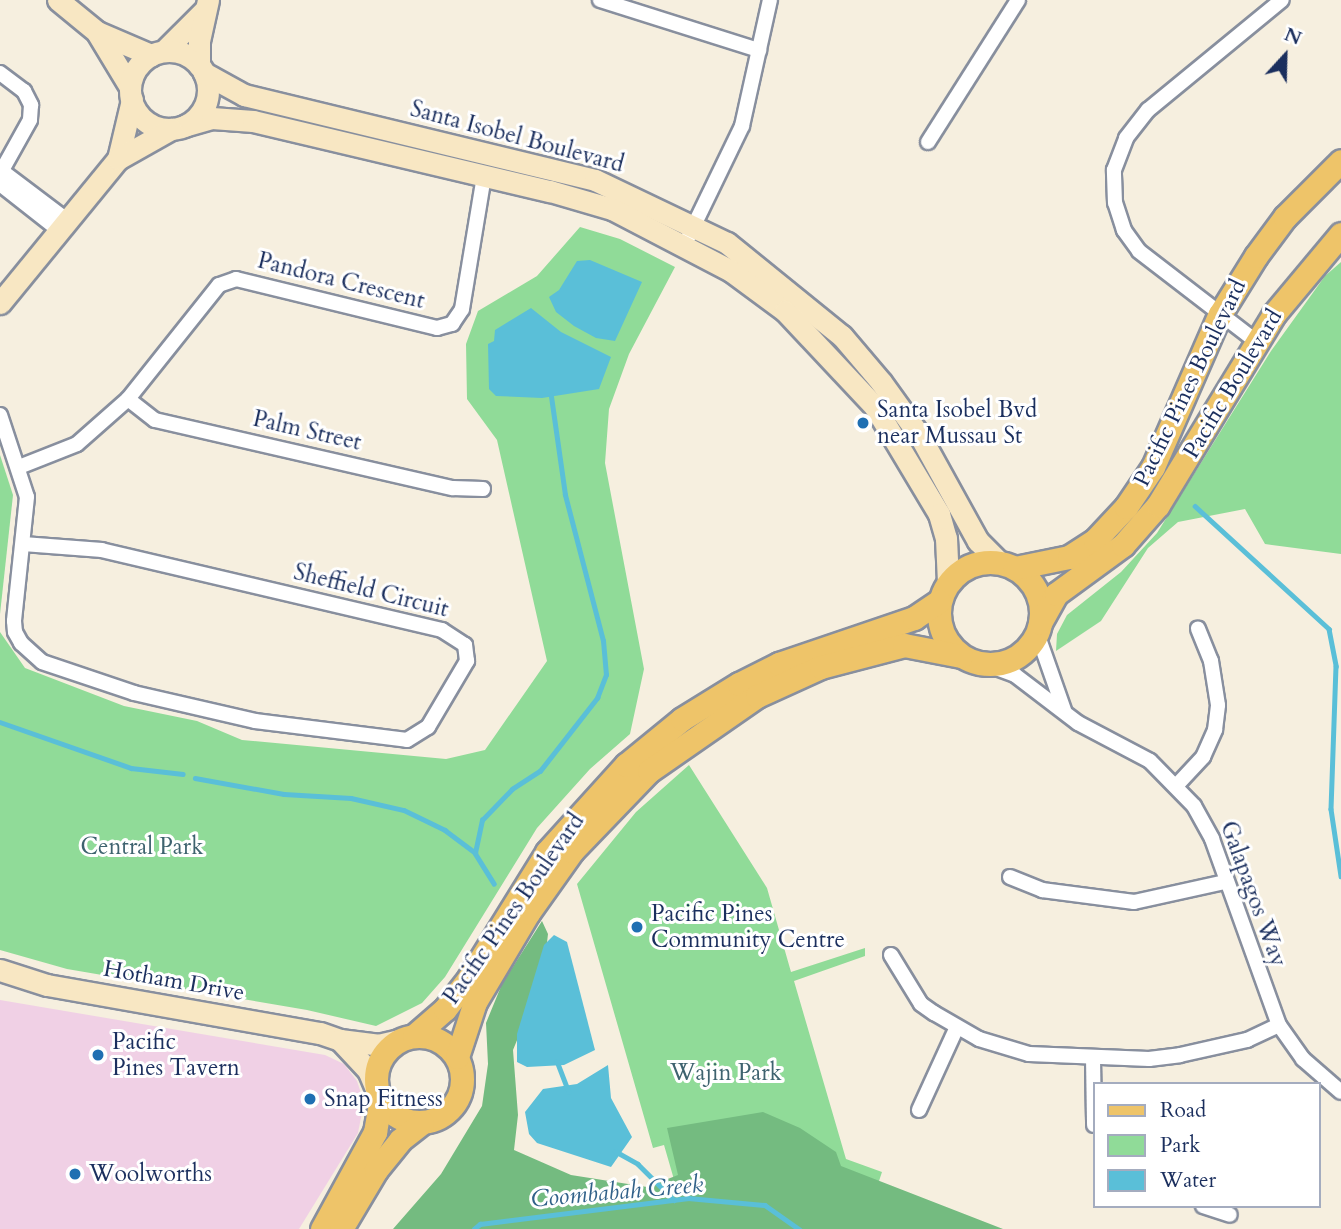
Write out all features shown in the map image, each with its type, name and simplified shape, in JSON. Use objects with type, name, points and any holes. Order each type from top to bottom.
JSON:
[{"type":"main road","name":"Pacific Pines Boulevard","points":[[1007,565],[1069,557],[1095,540],[1126,507],[1153,467],[1220,314],[1285,217],[1341,161]]},
{"type":"main road","name":"Pacific Boulevard","points":[[1039,628],[1056,594],[1123,545],[1158,505],[1257,342],[1312,263],[1341,234]]},
{"type":"main road","points":[[970,565],[1007,565],[1037,592],[1039,628],[1022,653],[985,664],[961,656],[942,632],[944,591],[970,565]]},
{"type":"main road","name":"Pacific Pines Boulevard","points":[[407,1038],[445,1009],[469,978],[547,852],[589,801],[644,750],[682,719],[739,684],[779,664],[914,618],[944,591]]},
{"type":"main road","name":"Pacific Pines Boulevard","points":[[457,1057],[475,1002],[548,883],[572,851],[649,771],[757,696],[821,667],[904,645],[961,656]]},
{"type":"main road","points":[[322,1229],[375,1132],[380,1061],[407,1038],[438,1040],[457,1057],[462,1086],[458,1100],[449,1111],[422,1123],[400,1140],[376,1170],[341,1229]]},
{"type":"main road","points":[[379,1095],[398,1117],[422,1123]]},
{"type":"street","points":[[58,0],[97,32],[158,53],[177,52],[202,69]]},
{"type":"street","points":[[600,0],[758,50]]},
{"type":"street","points":[[690,235],[742,126],[770,0]]},
{"type":"street","points":[[928,142],[1018,0]]},
{"type":"street","points":[[1257,342],[1166,276],[1131,241],[1115,203],[1114,170],[1126,138],[1148,110],[1282,0]]},
{"type":"street","points":[[117,159],[133,74],[206,5]]},
{"type":"street","points":[[0,303],[117,159],[178,127],[203,110],[208,98],[202,69],[206,5]]},
{"type":"street","points":[[97,32],[146,121],[178,127]]},
{"type":"street","name":"Santa Isobel Boulevard","points":[[202,69],[244,95],[595,180],[690,235],[785,311],[875,407],[939,514],[946,538],[944,591]]},
{"type":"street","points":[[0,73],[24,91],[31,106],[30,120],[1,176],[64,226]]},
{"type":"street","name":"Santa Isobel Boulevard","points":[[178,127],[212,118],[253,121],[484,176],[612,209],[690,235],[727,243],[779,281],[842,336],[920,436],[978,541],[1007,565]]},
{"type":"street","name":"Pandora Crescent","points":[[19,467],[77,444],[128,399],[219,285],[236,279],[437,328],[452,324],[462,309],[484,176]]},
{"type":"street","name":"Palm Street","points":[[128,399],[155,420],[453,488],[483,489]]},
{"type":"street","name":"Sheffield Circuit","points":[[0,415],[27,498],[14,621],[21,643],[42,662],[134,693],[287,728],[407,740],[428,727],[467,662],[465,645],[442,630],[111,552],[23,544]]},
{"type":"street","points":[[1039,628],[1064,710]]},
{"type":"street","points":[[1176,786],[1203,757],[1215,730],[1218,705],[1211,661],[1198,629]]},
{"type":"street","name":"Galapagos Way","points":[[985,664],[1015,675],[1078,723],[1150,761],[1194,806],[1212,839],[1225,882],[1279,1025],[1303,1059],[1341,1092]]},
{"type":"street","points":[[1010,877],[1042,890],[1134,902],[1225,882]]},
{"type":"street","points":[[891,955],[921,1004],[957,1027],[1002,1048],[1093,1058],[1181,1055],[1247,1040],[1279,1025]]},
{"type":"street","name":"Hotham Drive","points":[[0,970],[47,985],[320,1032],[340,1040],[378,1045],[407,1038]]},
{"type":"street","points":[[919,1110],[957,1027]]},
{"type":"street","name":"Hotham Drive","points":[[340,1040],[368,1070],[379,1095]]},
{"type":"street","points":[[1093,1058],[1093,1082]]},
{"type":"street","points":[[1209,1208],[1230,1215]]},
{"type":"shaded area","points":[[0,1000],[325,1055],[344,1064],[357,1081],[364,1102],[358,1133],[299,1229],[0,1229]]},
{"type":"green space","name":"Central Park","points":[[580,227],[620,239],[675,267],[629,354],[609,409],[605,463],[644,669],[630,734],[590,769],[537,828],[445,977],[422,1003],[376,1026],[307,1010],[67,969],[0,950],[0,632],[25,668],[124,706],[197,721],[242,740],[446,759],[485,750],[547,661],[497,440],[467,399],[466,344],[478,311],[537,276]]},
{"type":"green space","points":[[1341,262],[1341,554],[1265,544],[1245,509],[1178,522],[1148,548],[1101,621],[1056,651],[1057,634],[1067,615],[1121,572],[1157,533],[1271,351],[1325,276]]},
{"type":"green space","points":[[0,455],[13,495],[0,614]]},
{"type":"green space","name":"Wajin Park","points":[[689,765],[767,888],[791,972],[865,948],[865,956],[794,981],[846,1159],[882,1172],[878,1184],[677,1190],[664,1145],[653,1148],[577,884],[636,812]]},
{"type":"green space","points":[[542,921],[548,934],[543,977],[513,1050],[518,1115],[514,1150],[571,1175],[647,1187],[678,1175],[667,1128],[763,1112],[800,1128],[836,1152],[841,1166],[1003,1229],[393,1229],[441,1174],[482,1106],[488,1064],[486,1023],[502,984]]},
{"type":"water","points":[[590,260],[642,282],[615,341],[596,338],[574,326],[556,312],[549,297],[559,290],[577,261]]},
{"type":"water","points":[[531,308],[561,332],[611,357],[599,389],[542,398],[496,396],[489,389],[488,344],[494,341],[495,330]]},
{"type":"water","points":[[554,935],[567,942],[595,1050],[564,1065],[527,1067],[517,1062],[517,1034],[544,945]]},
{"type":"water","points":[[608,1065],[611,1098],[632,1137],[611,1167],[537,1143],[529,1134],[525,1112],[543,1089],[577,1084]]},
{"type":"waterway","points":[[475,853],[482,820],[512,789],[540,771],[597,698],[606,675],[603,641],[565,495],[551,397]]},
{"type":"waterway","points":[[1195,506],[1329,629],[1336,666],[1331,809],[1341,876]]},
{"type":"waterway","points":[[0,722],[131,768],[183,774]]},
{"type":"waterway","points":[[195,778],[284,794],[351,798],[404,810],[445,830],[475,853],[494,884]]},
{"type":"waterway","points":[[557,1061],[569,1092]]},
{"type":"waterway","points":[[615,1151],[638,1164],[674,1200]]},
{"type":"waterway","name":"Coombabah Creek","points":[[474,1229],[480,1224],[688,1198],[765,1205],[799,1229]]},
{"type":"place","name":"Santa Isobel Bvd near Mussau St","points":[[863,423]]},
{"type":"place","name":"Pacific Pines Community Centre","points":[[637,927]]},
{"type":"place","name":"Pacific Pines Tavern","points":[[98,1055]]},
{"type":"place","name":"Snap Fitness","points":[[310,1099]]},
{"type":"place","name":"Woolworths","points":[[75,1174]]}]
